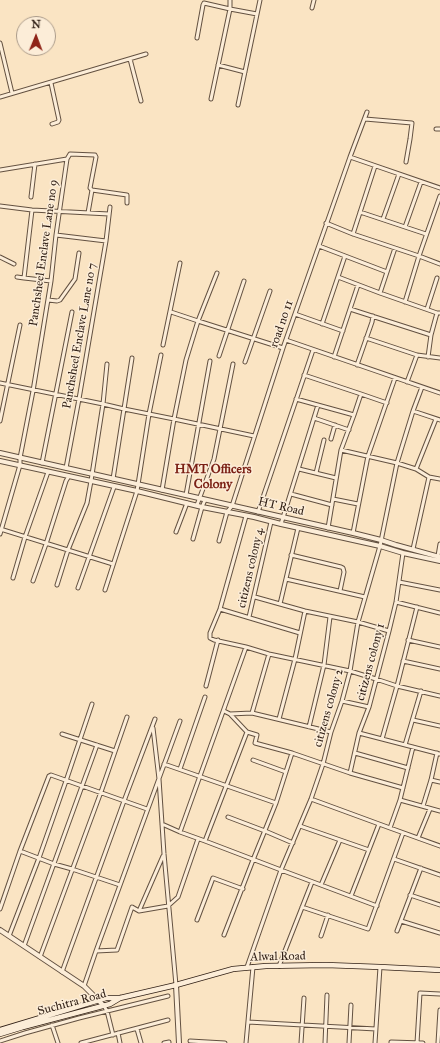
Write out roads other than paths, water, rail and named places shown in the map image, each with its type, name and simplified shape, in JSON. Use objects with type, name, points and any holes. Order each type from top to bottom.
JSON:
[{"type":"main road","name":"Alwal Road","points":[[120,998],[247,967],[326,966],[440,970]]},
{"type":"main road","name":"Suchitra Road","points":[[0,1030],[99,1000],[111,997],[120,998]]},
{"type":"main road","name":"Suchitra Road","points":[[0,1034],[23,1027],[105,1008],[120,998]]},
{"type":"street","points":[[211,99],[230,9],[230,0]]},
{"type":"street","points":[[238,105],[260,0]]},
{"type":"street","points":[[312,8],[314,0]]},
{"type":"street","points":[[197,38],[204,3],[257,14]]},
{"type":"street","points":[[0,43],[12,93]]},
{"type":"street","points":[[0,97],[146,54]]},
{"type":"street","points":[[130,59],[141,101]]},
{"type":"street","points":[[218,65],[245,72]]},
{"type":"street","points":[[51,83],[59,120],[58,122]]},
{"type":"street","name":"road no 11","points":[[226,512],[232,506],[283,348],[326,223],[367,112]]},
{"type":"street","points":[[365,119],[412,123],[406,162]]},
{"type":"street","points":[[52,124],[58,122],[63,124]]},
{"type":"street","points":[[0,170],[67,159],[70,154],[95,155],[96,157],[90,188],[92,190],[88,213]]},
{"type":"street","points":[[350,157],[440,188]]},
{"type":"street","name":"Panchsheel Enclave Lane no 9","points":[[0,534],[20,465],[51,281],[67,159]]},
{"type":"street","points":[[31,197],[35,164]]},
{"type":"street","points":[[353,234],[375,166]]},
{"type":"street","points":[[383,219],[399,174]]},
{"type":"street","points":[[405,227],[421,182]]},
{"type":"street","points":[[92,190],[127,196],[127,203]]},
{"type":"street","points":[[405,302],[426,234],[440,196]]},
{"type":"street","points":[[0,206],[32,210],[109,214]]},
{"type":"street","name":"Panchsheel Enclave Lane no 7","points":[[66,468],[106,241],[110,207]]},
{"type":"street","points":[[24,278],[32,210]]},
{"type":"street","points":[[435,211],[440,213]]},
{"type":"street","points":[[360,212],[426,234]]},
{"type":"street","points":[[326,223],[353,234],[440,264]]},
{"type":"street","points":[[56,235],[106,241]]},
{"type":"street","points":[[319,246],[387,272]]},
{"type":"street","points":[[380,293],[395,248]]},
{"type":"street","points":[[48,300],[60,300],[75,279],[79,253]]},
{"type":"street","points":[[322,324],[345,256]]},
{"type":"street","points":[[0,257],[14,264]]},
{"type":"street","points":[[163,345],[180,263]]},
{"type":"street","points":[[162,490],[174,418],[186,360],[198,321],[217,273]]},
{"type":"street","points":[[17,277],[51,281]]},
{"type":"street","points":[[338,278],[438,313],[431,335],[428,357]]},
{"type":"street","points":[[427,309],[437,278]]},
{"type":"street","points":[[219,356],[244,281]]},
{"type":"street","points":[[334,357],[358,285]]},
{"type":"street","points":[[245,362],[270,291]]},
{"type":"street","points":[[350,309],[431,335]]},
{"type":"street","points":[[42,462],[72,312]]},
{"type":"street","points":[[171,312],[283,348]]},
{"type":"street","points":[[295,314],[343,331]]},
{"type":"street","points":[[357,365],[373,316]]},
{"type":"street","points":[[0,421],[20,325]]},
{"type":"street","points":[[366,338],[417,355],[440,358]]},
{"type":"street","points":[[286,340],[440,394]]},
{"type":"street","points":[[258,512],[313,350]]},
{"type":"street","points":[[104,590],[137,491],[149,414],[161,355]]},
{"type":"street","points":[[407,382],[417,355]]},
{"type":"street","points":[[113,479],[132,358]]},
{"type":"street","points":[[186,495],[210,361]]},
{"type":"street","points":[[57,585],[68,550],[87,503],[103,404],[107,364]]},
{"type":"street","points":[[197,505],[214,459],[233,364]]},
{"type":"street","points":[[304,375],[386,403]]},
{"type":"street","points":[[353,533],[368,456],[395,378]]},
{"type":"street","points":[[0,383],[174,418],[254,436]]},
{"type":"street","name":"citizens colony 2","points":[[247,967],[281,870],[311,799],[323,764],[331,732],[342,701],[350,671],[358,622],[380,546],[397,463],[422,387]]},
{"type":"street","points":[[328,528],[341,450],[361,394]]},
{"type":"street","points":[[296,399],[354,415]]},
{"type":"street","points":[[281,524],[318,405]]},
{"type":"street","points":[[413,411],[438,420],[416,469]]},
{"type":"street","points":[[314,418],[349,430]]},
{"type":"street","points":[[331,439],[335,425]]},
{"type":"street","points":[[316,473],[324,440]]},
{"type":"street","points":[[341,450],[397,463],[416,469],[429,477],[440,479]]},
{"type":"street","name":"HT Road","points":[[0,453],[353,533],[439,557]]},
{"type":"street","name":"HT Road","points":[[0,461],[380,546],[440,562]]},
{"type":"street","points":[[298,468],[336,478]]},
{"type":"street","points":[[13,578],[25,537],[48,472]]},
{"type":"street","points":[[33,581],[66,481],[69,476]]},
{"type":"street","points":[[413,549],[429,477]]},
{"type":"street","points":[[78,588],[114,487]]},
{"type":"street","points":[[291,494],[332,504]]},
{"type":"street","points":[[333,499],[358,504]]},
{"type":"street","points":[[193,539],[205,500]]},
{"type":"street","points":[[176,532],[187,503]]},
{"type":"street","points":[[219,541],[226,512]]},
{"type":"street","points":[[246,516],[220,609],[210,633],[210,638],[246,646],[269,654],[350,671],[397,686],[440,696]]},
{"type":"street","name":"citizens colony 4","points":[[249,617],[271,522]]},
{"type":"street","points":[[280,604],[298,528]]},
{"type":"street","points":[[1,529],[113,564]]},
{"type":"street","points":[[439,557],[440,544]]},
{"type":"street","name":"citizens colony 1","points":[[350,773],[359,734],[369,706],[396,602],[403,553]]},
{"type":"street","points":[[291,555],[343,568],[344,572],[340,591]]},
{"type":"street","points":[[286,579],[365,597]]},
{"type":"street","points":[[399,582],[440,590]]},
{"type":"street","points":[[254,597],[389,631]]},
{"type":"street","points":[[396,602],[440,613]]},
{"type":"street","points":[[382,740],[417,607]]},
{"type":"street","points":[[220,609],[300,633]]},
{"type":"street","points":[[279,719],[295,659],[305,611]]},
{"type":"street","points":[[310,727],[324,665],[330,616]]},
{"type":"street","points":[[206,686],[218,640]]},
{"type":"street","points":[[408,640],[440,647]]},
{"type":"street","points":[[180,832],[246,646]]},
{"type":"street","points":[[252,713],[269,654]]},
{"type":"street","points":[[403,661],[440,669]]},
{"type":"street","points":[[405,745],[421,691]]},
{"type":"street","points":[[180,769],[205,697]]},
{"type":"street","points":[[342,701],[369,706]]},
{"type":"street","points":[[9,936],[39,858],[92,704]]},
{"type":"street","points":[[224,711],[230,714],[247,732],[257,735],[254,743],[292,753],[350,773],[403,788]]},
{"type":"street","points":[[230,714],[252,713],[331,732]]},
{"type":"street","points":[[40,957],[127,717]]},
{"type":"street","points":[[62,972],[155,719]]},
{"type":"street","points":[[413,720],[440,726]]},
{"type":"street","points":[[84,986],[180,721]]},
{"type":"street","points":[[153,726],[159,779],[168,906],[176,985],[179,1043]]},
{"type":"street","points":[[205,841],[247,732]]},
{"type":"street","points":[[62,734],[115,750]]},
{"type":"street","points":[[359,734],[438,753],[424,806]]},
{"type":"street","points":[[24,946],[98,745]]},
{"type":"street","points":[[390,828],[400,800],[413,747]]},
{"type":"street","points":[[224,936],[276,803],[292,753]]},
{"type":"street","points":[[355,753],[408,768]]},
{"type":"street","points":[[253,760],[286,772]]},
{"type":"street","points":[[164,764],[276,803]]},
{"type":"street","points":[[0,909],[20,851],[49,776],[51,775],[147,809]]},
{"type":"street","points":[[431,780],[440,782]]},
{"type":"street","points":[[311,799],[440,846]]},
{"type":"street","points":[[400,800],[440,811]]},
{"type":"street","points":[[418,838],[430,809]]},
{"type":"street","points":[[228,817],[292,843]]},
{"type":"street","points":[[162,824],[253,860],[377,906]]},
{"type":"street","points":[[350,896],[378,824]]},
{"type":"street","points":[[300,826],[369,850]]},
{"type":"street","points":[[302,907],[368,929],[403,833]]},
{"type":"street","points":[[96,951],[118,950],[132,907],[139,911],[168,906],[178,897],[198,839]]},
{"type":"street","points":[[321,885],[340,840]]},
{"type":"street","points":[[20,851],[54,864],[120,885]]},
{"type":"street","points":[[139,911],[164,854]]},
{"type":"street","points":[[394,859],[440,875]]},
{"type":"street","points":[[397,931],[421,868]]},
{"type":"street","points":[[197,920],[213,878],[243,889]]},
{"type":"street","points":[[279,966],[312,882]]},
{"type":"street","points":[[410,894],[440,905]]},
{"type":"street","points":[[321,936],[328,916]]},
{"type":"street","points":[[401,921],[440,933]]},
{"type":"street","points":[[0,930],[84,986],[105,1008],[113,1034]]},
{"type":"street","points":[[246,1043],[253,967]]},
{"type":"street","points":[[375,1043],[380,967]]},
{"type":"street","points":[[417,1042],[420,993],[440,994]]},
{"type":"street","points":[[325,1043],[327,995]]},
{"type":"street","points":[[0,1041],[105,1008],[168,996]]},
{"type":"street","points":[[301,1043],[304,998]]},
{"type":"street","points":[[349,1043],[351,1005]]},
{"type":"street","points":[[438,1043],[440,1010]]},
{"type":"street","points":[[81,1043],[168,1020]]},
{"type":"street","points":[[248,1022],[376,1029]]},
{"type":"street","points":[[52,1025],[58,1043]]},
{"type":"street","points":[[137,1029],[141,1043]]},
{"type":"street","points":[[118,1033],[120,1043]]},
{"type":"street","points":[[98,1038],[99,1043]]},
{"type":"street","points":[[190,1041],[225,1043]]},
{"type":"street","points":[[164,1043],[169,1042]]},
{"type":"street","points":[[391,1043],[423,1043]]},
{"type":"district","name":"HMT Officers Colony","points":[[213,478]]}]
